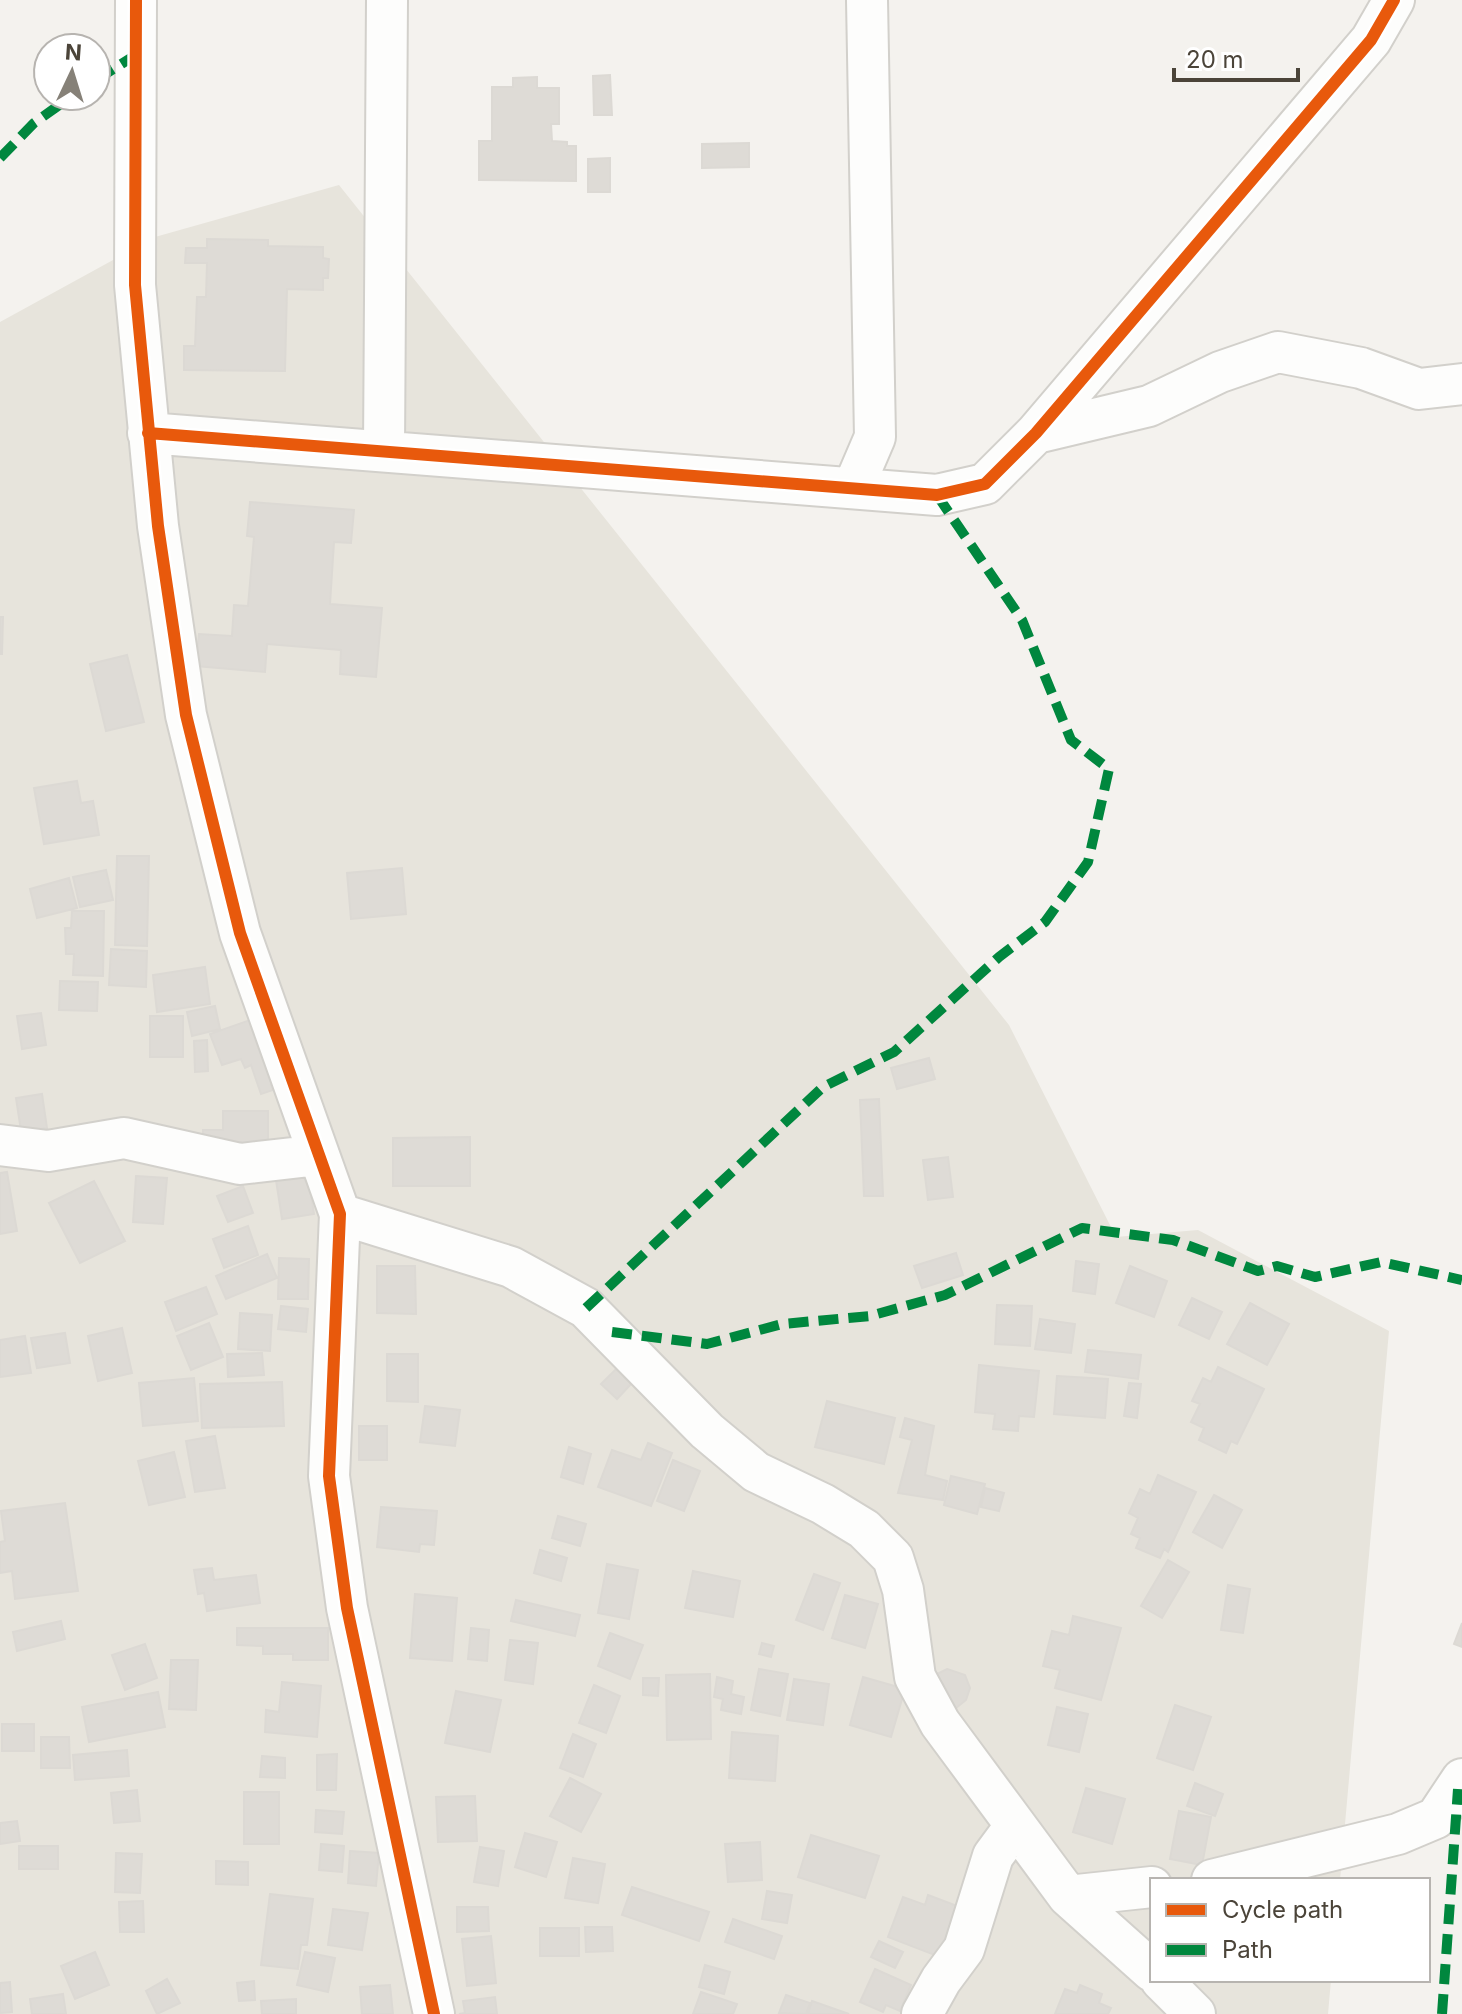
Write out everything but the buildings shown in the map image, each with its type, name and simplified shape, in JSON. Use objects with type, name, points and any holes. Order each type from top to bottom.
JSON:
[{"type":"street","points":[[136,0],[135,285],[148,433],[186,715],[240,933],[340,1214],[329,1476],[347,1608],[434,2014]]},
{"type":"street","points":[[384,449],[387,0]]},
{"type":"street","points":[[854,486],[875,437],[867,0]]},
{"type":"street","points":[[148,433],[384,449],[937,495],[985,484],[1036,433],[1371,40],[1394,0]]},
{"type":"street","points":[[1036,433],[1149,406],[1220,372],[1278,352],[1361,368],[1419,389],[1462,384]]},
{"type":"street","points":[[0,1145],[48,1151],[124,1138],[240,1164],[319,1155]]},
{"type":"street","points":[[340,1214],[511,1267],[586,1308],[707,1431],[756,1472],[823,1504],[864,1529],[893,1558],[903,1590],[915,1677],[940,1723],[1068,1896],[1150,1969]]},
{"type":"street","points":[[1220,1878],[1398,1834],[1436,1818],[1462,1779]]},
{"type":"street","points":[[922,2014],[941,1980],[964,1949],[993,1856],[1007,1837],[1022,1836]]},
{"type":"street","points":[[1068,1896],[1150,1887]]},
{"type":"street","points":[[1163,1982],[1195,2014]]},
{"type":"shaded area","points":[[339,185],[1009,1025],[1116,1237],[1198,1230],[1389,1331],[1340,1878],[1150,1878],[1150,1982],[1331,1982],[1328,2014],[0,2014],[0,322],[155,237]]},
{"type":"marked path","points":[[112,70],[134,56]]},
{"type":"marked path","points":[[0,158],[34,123],[49,112]]},
{"type":"marked path","points":[[586,1308],[823,1087],[894,1052],[999,957],[1045,922],[1088,862],[1109,769],[1071,740],[1022,620],[937,495]]},
{"type":"marked path","points":[[612,1332],[707,1344],[782,1324],[870,1316],[945,1295],[1082,1228],[1173,1240],[1258,1271],[1277,1266],[1315,1277],[1381,1262],[1462,1280]]},
{"type":"marked path","points":[[1442,2014],[1458,1789]]},
{"type":"cycle path","points":[[136,0],[135,285],[158,526],[186,715],[240,933],[340,1214],[329,1476],[347,1608],[434,2014]]},
{"type":"cycle path","points":[[148,433],[937,495],[985,484],[1036,433],[1371,40],[1394,0]]}]
